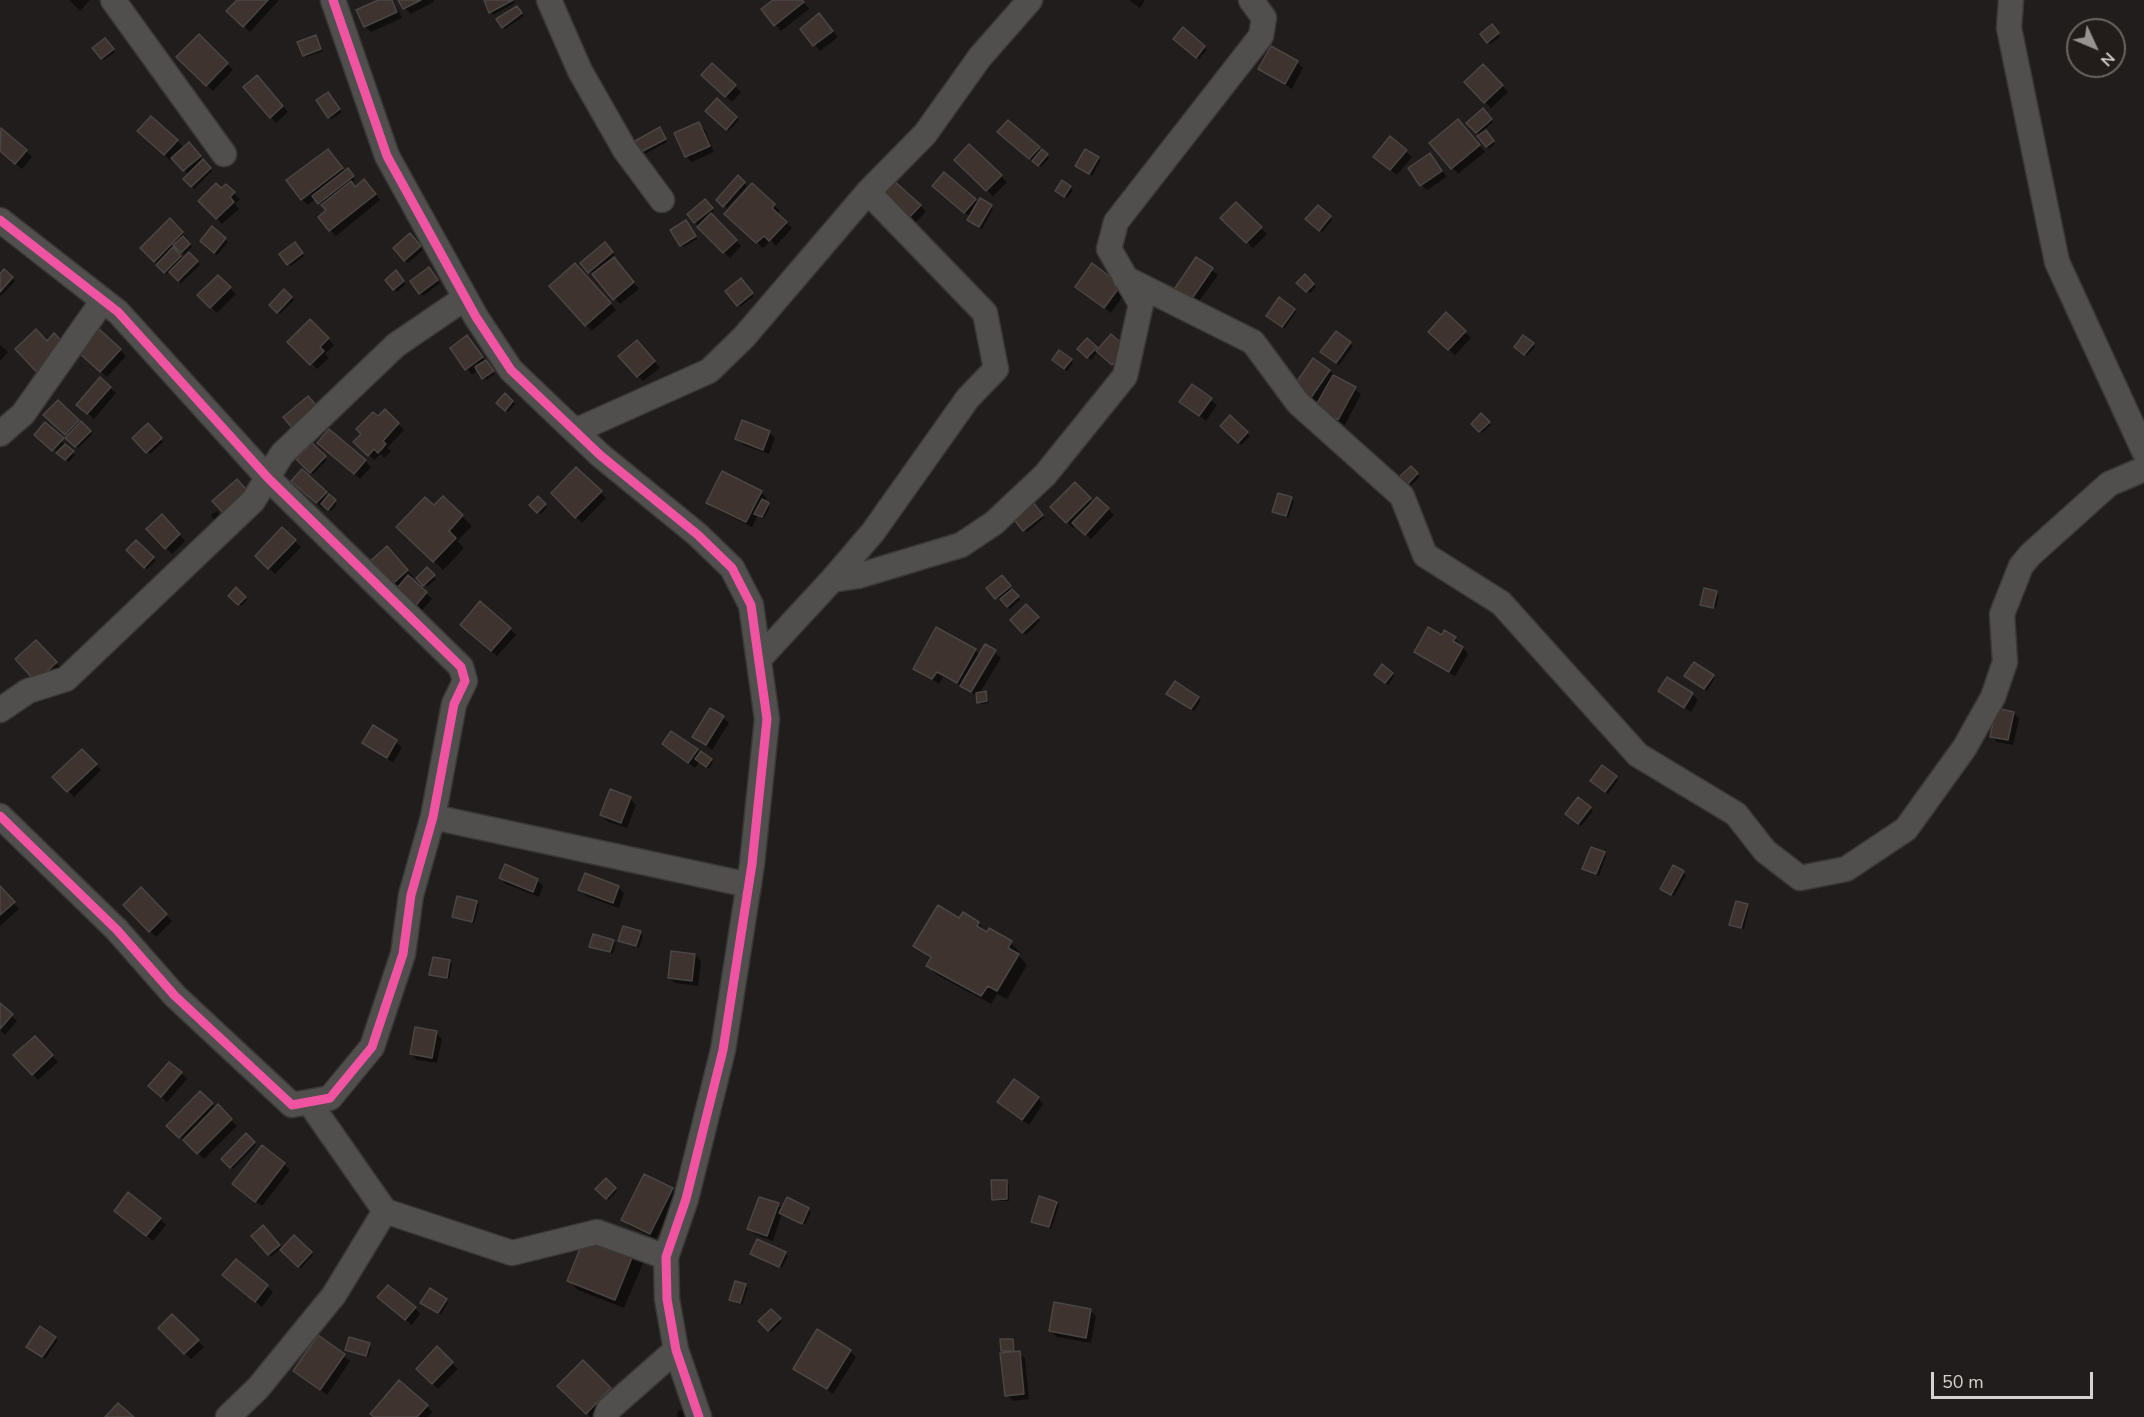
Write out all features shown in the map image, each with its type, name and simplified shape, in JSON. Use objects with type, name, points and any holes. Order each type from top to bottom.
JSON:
[{"type":"street","points":[[113,0],[224,154]]},
{"type":"street","points":[[549,0],[580,71],[625,150],[662,200]]},
{"type":"street","points":[[576,431],[709,371],[744,338],[868,192],[925,134],[980,57],[1030,0]]},
{"type":"street","points":[[832,580],[858,576],[961,545],[994,523],[1045,475],[1125,376],[1141,304],[1109,249],[1116,222],[1261,36],[1264,18],[1251,0]]},
{"type":"street","points":[[2011,0],[2009,28],[2057,262],[2144,451]]},
{"type":"street","points":[[342,3],[387,156],[465,298],[511,370],[576,431],[732,568],[751,605],[767,719],[749,885],[723,1050],[686,1198],[666,1257],[667,1299],[676,1350],[699,1417]]},
{"type":"street","points":[[759,659],[873,532],[968,398],[996,369],[986,313],[868,192]]},
{"type":"street","points":[[0,220],[102,302],[118,312],[268,478],[460,667],[465,681],[454,704],[433,817],[411,895],[403,954],[372,1047],[330,1098],[292,1105],[175,996],[117,930],[0,816]]},
{"type":"street","points":[[1125,278],[1253,342],[1298,403],[1402,496],[1425,555],[1501,603],[1638,755],[1736,814],[1765,851],[1800,878],[1846,869],[1906,829],[1965,747],[1993,697],[2005,662],[2002,614],[2021,566],[2030,555],[2109,484],[2144,469]]},
{"type":"street","points":[[0,710],[28,691],[66,679],[253,501],[282,454],[396,345],[465,298]]},
{"type":"street","points":[[0,435],[23,414],[102,302]]},
{"type":"street","points":[[433,817],[749,885]]},
{"type":"street","points":[[309,1102],[385,1211],[512,1253],[597,1232],[666,1257]]},
{"type":"street","points":[[228,1417],[258,1388],[334,1295],[385,1211]]},
{"type":"street","points":[[606,1417],[609,1409],[676,1350]]},
{"type":"building","points":[[237,0],[268,0],[243,27],[226,11]]},
{"type":"building","points":[[378,0],[392,0],[397,12],[364,27],[356,10]]},
{"type":"building","points":[[398,0],[421,0],[403,9]]},
{"type":"building","points":[[484,0],[513,0],[489,13]]},
{"type":"building","points":[[773,0],[802,0],[804,2],[774,26],[761,9]]},
{"type":"building","points":[[517,6],[522,13],[502,28],[496,19]]},
{"type":"building","points":[[819,13],[833,31],[813,46],[800,29]]},
{"type":"building","points":[[1492,24],[1499,33],[1487,43],[1480,34]]},
{"type":"building","points":[[1183,27],[1205,46],[1196,58],[1173,39]]},
{"type":"building","points":[[199,34],[228,63],[206,86],[176,57]]},
{"type":"building","points":[[316,35],[321,49],[303,56],[297,42]]},
{"type":"building","points":[[105,38],[114,49],[101,59],[92,48]]},
{"type":"building","points":[[1271,46],[1298,61],[1285,84],[1258,69]]},
{"type":"building","points":[[712,63],[736,85],[725,97],[701,75]]},
{"type":"building","points":[[1483,64],[1503,85],[1484,103],[1464,82]]},
{"type":"building","points":[[257,75],[283,106],[270,118],[243,87]]},
{"type":"building","points":[[328,92],[340,109],[328,118],[316,100]]},
{"type":"building","points":[[717,98],[737,117],[726,130],[705,111]]},
{"type":"building","points":[[1483,108],[1492,119],[1476,133],[1466,123]]},
{"type":"building","points":[[151,116],[178,140],[164,155],[137,131]]},
{"type":"building","points":[[1458,119],[1480,145],[1451,169],[1429,143]]},
{"type":"building","points":[[1008,120],[1040,147],[1029,159],[997,132]]},
{"type":"building","points":[[699,122],[710,146],[685,157],[674,133]]},
{"type":"building","points":[[660,127],[666,139],[641,152],[635,141]]},
{"type":"building","points":[[1,128],[27,150],[15,164],[0,151]]},
{"type":"building","points":[[1486,130],[1494,141],[1486,147],[1477,136]]},
{"type":"building","points":[[1390,136],[1407,150],[1390,170],[1373,157]]},
{"type":"building","points":[[189,142],[201,156],[183,171],[171,158]]},
{"type":"building","points":[[969,144],[1002,175],[986,191],[954,160]]},
{"type":"building","points":[[328,149],[343,168],[301,200],[286,180]]},
{"type":"building","points":[[1042,149],[1048,154],[1038,166],[1032,161]]},
{"type":"building","points":[[1085,149],[1099,157],[1089,174],[1075,166]]},
{"type":"building","points":[[1430,153],[1442,171],[1420,186],[1408,168]]},
{"type":"building","points":[[203,159],[211,168],[191,187],[183,179]]},
{"type":"building","points":[[348,168],[354,176],[318,204],[312,196]]},
{"type":"building","points":[[944,172],[976,199],[964,213],[932,186]]},
{"type":"building","points":[[738,175],[745,182],[723,207],[716,200]]},
{"type":"building","points":[[364,179],[376,194],[329,231],[318,217],[326,210],[321,205],[351,181],[355,187]]},
{"type":"building","points":[[893,180],[921,205],[903,224],[876,199]]},
{"type":"building","points":[[1062,180],[1071,186],[1064,197],[1055,191]]},
{"type":"building","points":[[216,183],[221,188],[226,184],[235,192],[230,197],[234,202],[216,219],[198,201]]},
{"type":"building","points":[[752,183],[775,204],[772,208],[787,222],[769,241],[764,236],[756,243],[724,214]]},
{"type":"building","points":[[980,198],[992,205],[979,227],[967,220]]},
{"type":"building","points":[[705,199],[713,208],[694,223],[687,214]]},
{"type":"building","points":[[1236,202],[1262,227],[1246,243],[1220,218]]},
{"type":"building","points":[[1318,205],[1331,216],[1319,231],[1305,219]]},
{"type":"building","points":[[711,213],[737,240],[723,253],[697,227]]},
{"type":"building","points":[[170,218],[183,232],[154,262],[140,248]]},
{"type":"building","points":[[686,220],[696,236],[680,246],[670,230]]},
{"type":"building","points":[[212,226],[226,238],[214,253],[200,241]]},
{"type":"building","points":[[410,233],[421,246],[404,261],[393,248]]},
{"type":"building","points":[[183,236],[190,244],[181,253],[173,245]]},
{"type":"building","points":[[295,242],[303,253],[287,265],[279,254]]},
{"type":"building","points":[[605,242],[613,252],[588,273],[580,263]]},
{"type":"building","points":[[173,247],[181,256],[164,273],[156,265]]},
{"type":"building","points":[[189,252],[198,261],[178,281],[169,272]]},
{"type":"building","points":[[614,257],[634,282],[613,300],[592,274]]},
{"type":"building","points":[[1196,257],[1213,268],[1191,300],[1175,288]]},
{"type":"building","points":[[575,263],[611,303],[585,326],[549,286]]},
{"type":"building","points":[[1092,263],[1121,285],[1104,308],[1075,287]]},
{"type":"building","points":[[429,267],[438,280],[419,294],[410,281]]},
{"type":"building","points":[[4,269],[13,277],[0,292],[0,274]]},
{"type":"building","points":[[396,270],[404,281],[393,290],[385,280]]},
{"type":"building","points":[[1305,274],[1314,284],[1306,292],[1296,283]]},
{"type":"building","points":[[218,275],[231,287],[210,308],[197,295]]},
{"type":"building","points":[[741,278],[753,293],[737,306],[725,291]]},
{"type":"building","points":[[284,289],[292,297],[277,313],[269,305]]},
{"type":"building","points":[[1279,297],[1295,309],[1282,327],[1266,316]]},
{"type":"building","points":[[1446,312],[1466,331],[1448,350],[1428,332]]},
{"type":"building","points":[[310,319],[329,338],[320,347],[324,351],[310,365],[287,342]]},
{"type":"building","points":[[36,329],[47,341],[54,333],[67,347],[45,381],[15,349]]},
{"type":"building","points":[[99,329],[121,349],[100,372],[78,352]]},
{"type":"building","points":[[1336,331],[1351,342],[1336,363],[1320,352]]},
{"type":"building","points":[[1111,334],[1127,348],[1112,365],[1096,351]]},
{"type":"building","points":[[467,335],[483,357],[465,370],[450,348]]},
{"type":"building","points":[[1523,335],[1534,343],[1524,355],[1514,347]]},
{"type":"building","points":[[1087,338],[1097,347],[1087,358],[1077,349]]},
{"type":"building","points":[[637,340],[655,361],[637,377],[618,356]]},
{"type":"building","points":[[1059,350],[1072,359],[1064,369],[1052,360]]},
{"type":"building","points":[[1313,358],[1330,370],[1308,402],[1291,390]]},
{"type":"building","points":[[486,360],[494,371],[482,379],[475,367]]},
{"type":"building","points":[[1333,375],[1356,387],[1338,420],[1315,407]]},
{"type":"building","points":[[100,377],[111,387],[87,414],[76,405]]},
{"type":"building","points":[[1192,384],[1212,398],[1199,416],[1179,402]]},
{"type":"building","points":[[505,393],[513,401],[505,411],[496,403]]},
{"type":"building","points":[[308,396],[318,407],[293,429],[283,417]]},
{"type":"building","points":[[58,400],[79,420],[65,435],[43,415]]},
{"type":"building","points":[[385,409],[399,423],[383,441],[386,444],[378,453],[374,449],[368,456],[353,442],[361,434],[356,429],[373,412],[378,416]]},
{"type":"building","points":[[1481,413],[1490,422],[1479,432],[1471,424]]},
{"type":"building","points":[[1230,415],[1248,432],[1238,443],[1220,426]]},
{"type":"building","points":[[742,420],[770,431],[763,450],[735,439]]},
{"type":"building","points":[[81,421],[91,431],[75,447],[65,438]]},
{"type":"building","points":[[45,422],[64,438],[52,451],[34,435]]},
{"type":"building","points":[[148,423],[162,438],[146,453],[132,438]]},
{"type":"building","points":[[329,429],[366,460],[354,474],[317,443]]},
{"type":"building","points":[[312,443],[326,456],[310,473],[296,459]]},
{"type":"building","points":[[65,444],[74,451],[65,460],[56,453]]},
{"type":"building","points":[[1411,466],[1418,473],[1406,486],[1398,478]]},
{"type":"building","points":[[576,467],[602,491],[575,518],[551,493]]},
{"type":"building","points":[[302,469],[327,492],[316,503],[291,481]]},
{"type":"building","points":[[722,471],[762,491],[746,522],[706,503]]},
{"type":"building","points":[[237,479],[251,495],[226,516],[212,501]]},
{"type":"building","points":[[1075,482],[1091,498],[1066,523],[1050,507]]},
{"type":"building","points":[[1278,493],[1292,497],[1286,516],[1272,512]]},
{"type":"building","points":[[329,494],[336,500],[328,510],[321,504]]},
{"type":"building","points":[[443,496],[463,515],[449,531],[456,538],[433,562],[396,527],[425,497],[434,505]]},
{"type":"building","points":[[538,496],[546,504],[537,513],[529,505]]},
{"type":"building","points":[[1097,497],[1109,508],[1085,535],[1072,523]]},
{"type":"building","points":[[762,499],[769,503],[762,517],[754,514]]},
{"type":"building","points":[[1032,501],[1043,515],[1023,531],[1012,517]]},
{"type":"building","points":[[162,514],[180,534],[165,549],[146,529]]},
{"type":"building","points":[[282,527],[296,540],[268,569],[255,556]]},
{"type":"building","points":[[136,540],[154,557],[144,568],[126,550]]},
{"type":"building","points":[[387,546],[408,570],[388,588],[367,564]]},
{"type":"building","points":[[427,567],[435,575],[423,586],[416,578]]},
{"type":"building","points":[[408,575],[427,592],[412,610],[393,593]]},
{"type":"building","points":[[1002,575],[1011,586],[995,599],[986,588]]},
{"type":"building","points":[[236,587],[246,597],[238,605],[228,596]]},
{"type":"building","points":[[1704,588],[1717,591],[1713,608],[1700,605]]},
{"type":"building","points":[[1012,589],[1019,596],[1007,607],[1000,599]]},
{"type":"building","points":[[480,601],[511,628],[491,651],[460,625]]},
{"type":"building","points":[[1026,604],[1039,617],[1022,633],[1010,620]]},
{"type":"building","points":[[936,627],[976,649],[957,683],[937,672],[932,679],[913,669]]},
{"type":"building","points":[[1428,627],[1442,635],[1444,630],[1456,637],[1453,641],[1463,647],[1449,672],[1414,652]]},
{"type":"building","points":[[36,640],[57,662],[36,682],[15,659]]},
{"type":"building","points":[[985,644],[996,650],[971,692],[960,686]]},
{"type":"building","points":[[1694,662],[1714,675],[1704,689],[1684,676]]},
{"type":"building","points":[[1382,664],[1393,673],[1385,683],[1374,675]]},
{"type":"building","points":[[1667,677],[1693,693],[1684,708],[1658,691]]},
{"type":"building","points":[[1175,681],[1199,697],[1191,709],[1166,694]]},
{"type":"building","points":[[986,691],[987,701],[977,703],[976,693]]},
{"type":"building","points":[[710,708],[724,716],[706,745],[692,737]]},
{"type":"building","points":[[1996,708],[2014,712],[2008,740],[1990,737]]},
{"type":"building","points":[[373,725],[397,740],[387,758],[362,743]]},
{"type":"building","points":[[671,731],[698,749],[688,763],[662,744]]},
{"type":"building","points":[[82,749],[97,764],[67,792],[52,777]]},
{"type":"building","points":[[701,751],[712,759],[706,767],[695,759]]},
{"type":"building","points":[[1602,765],[1617,776],[1605,792],[1590,781]]},
{"type":"building","points":[[610,789],[631,797],[621,823],[600,815]]},
{"type":"building","points":[[1578,797],[1591,807],[1578,824],[1565,814]]},
{"type":"building","points":[[1591,847],[1605,852],[1596,874],[1582,869]]},
{"type":"building","points":[[505,864],[538,879],[533,892],[499,878]]},
{"type":"building","points":[[1673,865],[1684,871],[1671,895],[1660,889]]},
{"type":"building","points":[[585,873],[619,886],[613,903],[578,890]]},
{"type":"building","points":[[0,886],[15,902],[0,915]]},
{"type":"building","points":[[141,887],[167,914],[149,932],[123,905]]},
{"type":"building","points":[[457,896],[477,901],[472,922],[452,917]]},
{"type":"building","points":[[1736,901],[1748,904],[1741,928],[1729,925]]},
{"type":"building","points":[[938,905],[959,918],[963,912],[979,922],[977,926],[987,932],[989,928],[1012,941],[1008,948],[1019,954],[997,991],[988,986],[981,996],[926,966],[931,957],[913,946]]},
{"type":"building","points":[[623,926],[641,931],[636,946],[618,941]]},
{"type":"building","points":[[593,934],[614,940],[610,952],[589,947]]},
{"type":"building","points":[[671,951],[695,954],[692,981],[668,978]]},
{"type":"building","points":[[433,957],[450,960],[447,978],[429,975]]},
{"type":"building","points":[[0,1003],[13,1014],[0,1029]]},
{"type":"building","points":[[415,1027],[437,1031],[432,1058],[410,1054]]},
{"type":"building","points":[[35,1036],[53,1055],[32,1075],[13,1055]]},
{"type":"building","points":[[169,1062],[182,1072],[161,1097],[148,1086]]},
{"type":"building","points":[[1014,1079],[1039,1097],[1022,1120],[997,1102]]},
{"type":"building","points":[[200,1091],[213,1103],[179,1138],[166,1126]]},
{"type":"building","points":[[218,1104],[232,1119],[197,1154],[183,1140]]},
{"type":"building","points":[[246,1133],[255,1142],[230,1168],[221,1159]]},
{"type":"building","points":[[262,1145],[285,1163],[255,1202],[232,1184]]},
{"type":"building","points":[[644,1174],[673,1188],[650,1234],[621,1220]]},
{"type":"building","points":[[606,1178],[616,1188],[606,1199],[595,1189]]},
{"type":"building","points":[[991,1180],[1007,1180],[1007,1199],[992,1200]]},
{"type":"building","points":[[128,1192],[161,1218],[146,1236],[114,1211]]},
{"type":"building","points":[[1039,1196],[1057,1202],[1049,1227],[1031,1222]]},
{"type":"building","points":[[759,1197],[779,1203],[767,1236],[747,1229]]},
{"type":"building","points":[[787,1197],[809,1208],[802,1224],[779,1213]]},
{"type":"building","points":[[263,1225],[280,1245],[268,1255],[251,1236]]},
{"type":"building","points":[[587,1231],[635,1250],[615,1300],[567,1281]]},
{"type":"building","points":[[294,1235],[312,1252],[298,1267],[280,1250]]},
{"type":"building","points":[[757,1239],[786,1252],[779,1267],[750,1254]]},
{"type":"building","points":[[236,1259],[268,1285],[255,1302],[222,1275]]},
{"type":"building","points":[[735,1281],[746,1284],[740,1303],[729,1300]]},
{"type":"building","points":[[388,1285],[416,1307],[405,1320],[377,1297]]},
{"type":"building","points":[[430,1288],[447,1299],[438,1313],[420,1303]]},
{"type":"building","points":[[1054,1302],[1091,1309],[1086,1338],[1049,1331]]},
{"type":"building","points":[[771,1309],[781,1318],[768,1331],[758,1321]]},
{"type":"building","points":[[172,1314],[199,1340],[184,1354],[158,1328]]},
{"type":"building","points":[[40,1326],[56,1337],[42,1357],[26,1347]]},
{"type":"building","points":[[817,1329],[851,1350],[827,1389],[793,1369]]},
{"type":"building","points":[[318,1335],[345,1354],[320,1390],[293,1371]]},
{"type":"building","points":[[349,1337],[370,1343],[366,1356],[345,1350]]},
{"type":"building","points":[[1000,1339],[1013,1339],[1014,1351],[1001,1351]]},
{"type":"building","points":[[437,1346],[453,1362],[432,1384],[416,1369]]},
{"type":"building","points":[[1020,1351],[1024,1394],[1005,1396],[1000,1353]]},
{"type":"building","points":[[583,1360],[611,1388],[586,1414],[557,1386]]},
{"type":"building","points":[[399,1380],[428,1405],[417,1417],[374,1417],[370,1414]]},
{"type":"building","points":[[118,1403],[134,1417],[105,1417]]},
{"type":"cycle path","points":[[333,0],[387,156],[476,317],[511,370],[600,455],[698,535],[732,568],[751,605],[767,719],[752,864],[723,1050],[686,1199],[666,1257],[667,1299],[676,1350],[699,1417]]},
{"type":"cycle path","points":[[0,220],[118,312],[268,478],[461,667],[465,681],[454,704],[433,817],[411,895],[403,954],[372,1047],[330,1098],[292,1105],[175,996],[117,930],[0,816]]}]
